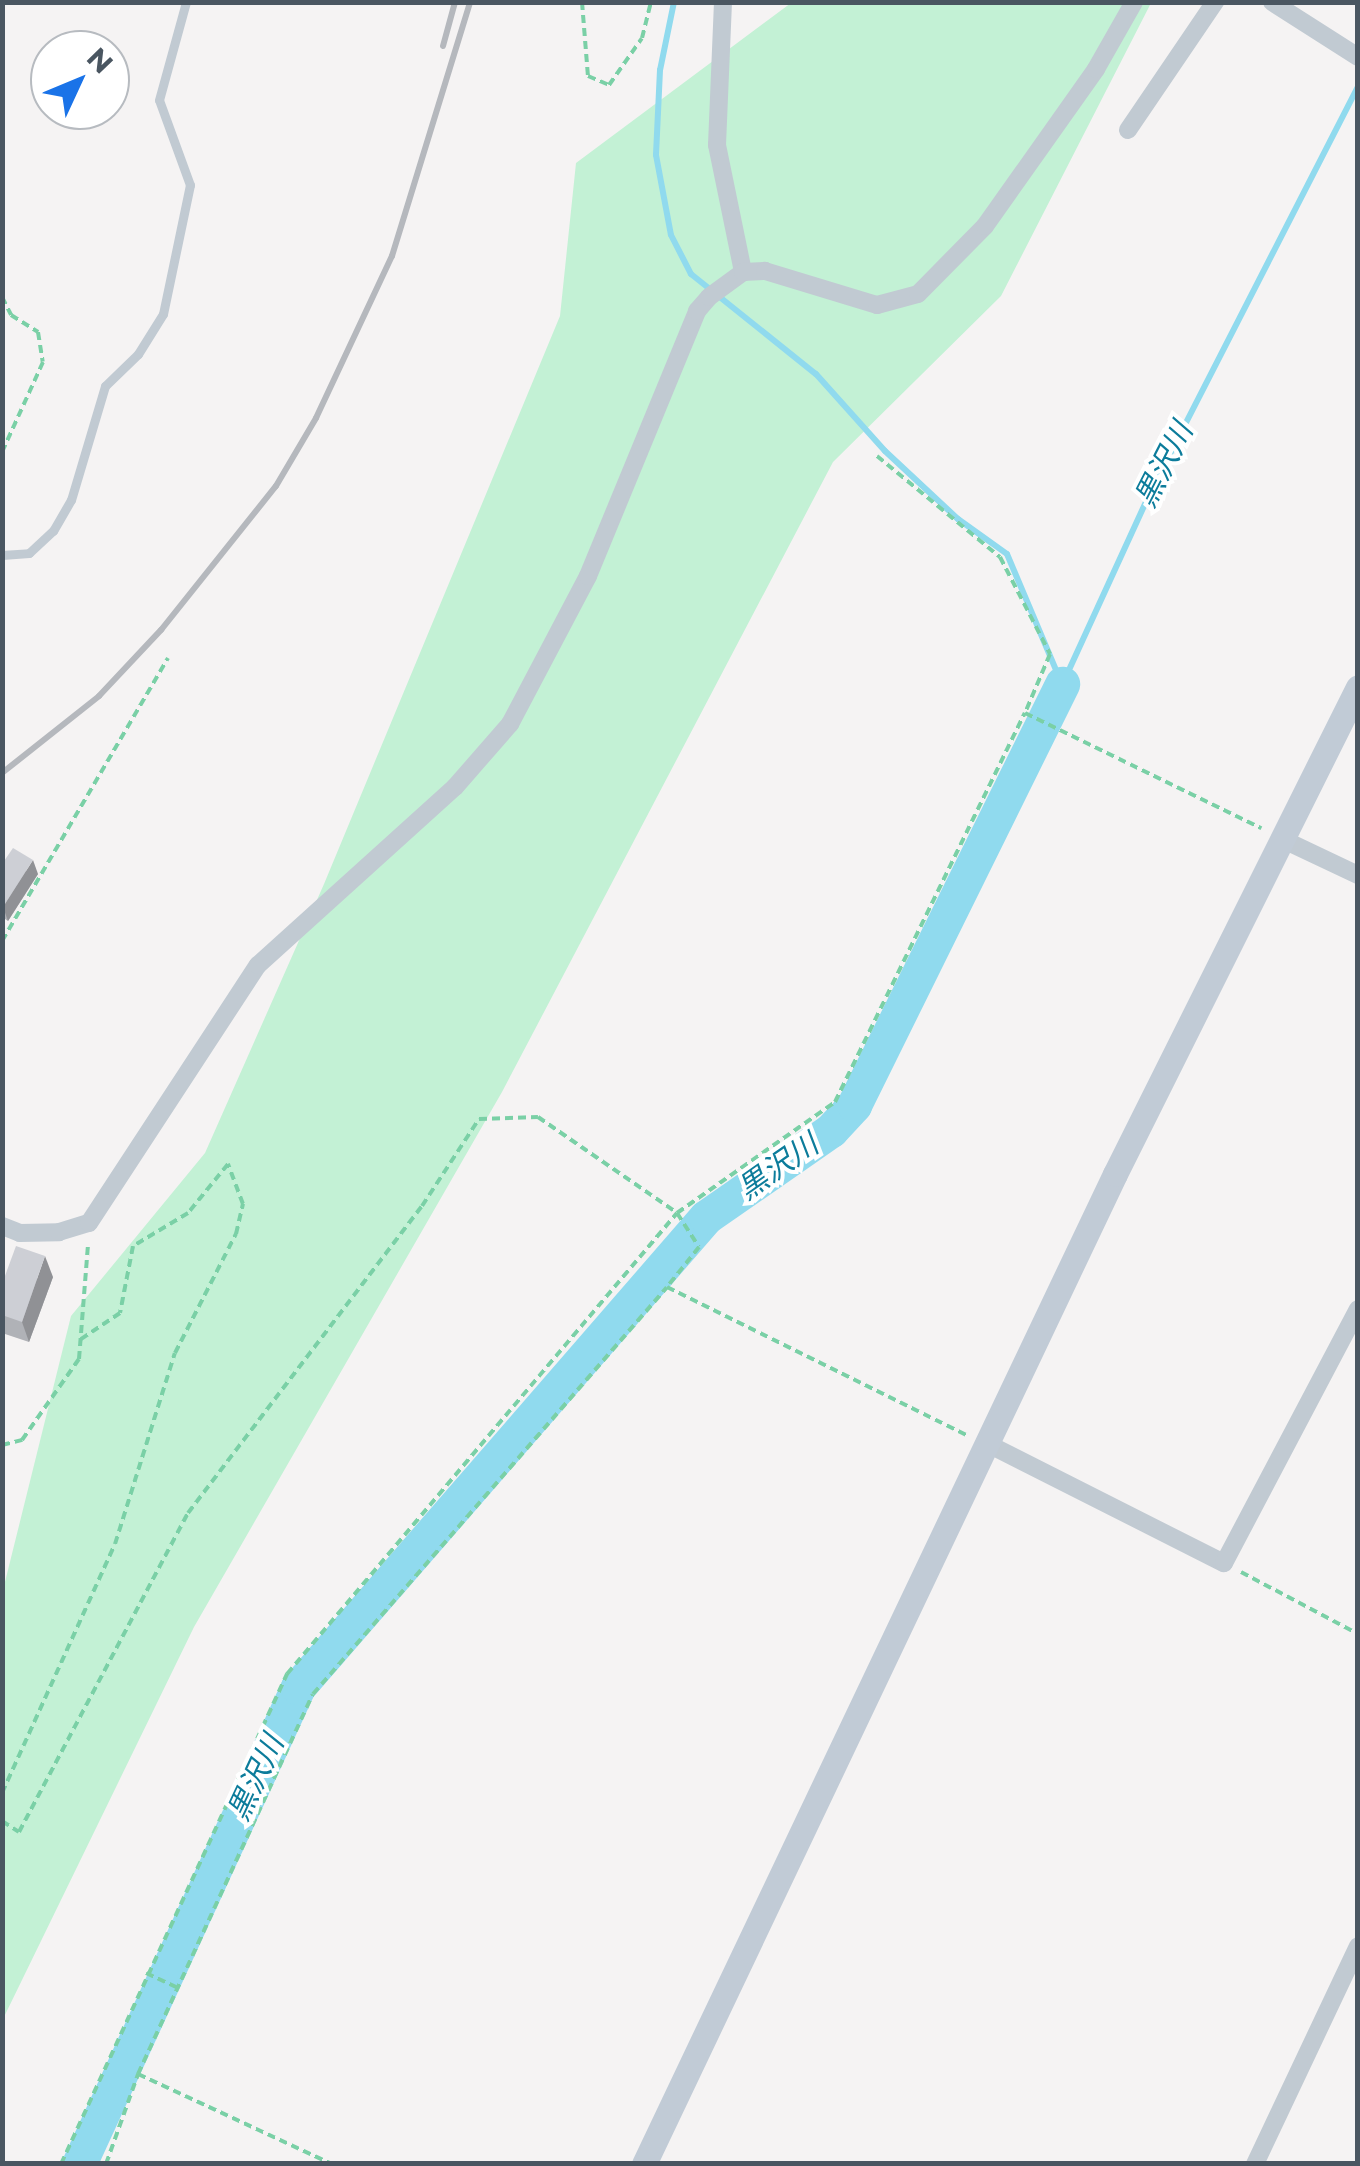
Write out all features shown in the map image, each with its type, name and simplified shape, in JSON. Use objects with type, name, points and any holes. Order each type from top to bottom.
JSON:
[{"type":"street","points":[[723,2],[719,165],[742,272]]},
{"type":"street","points":[[2,1226],[20,1233],[60,1232],[89,1223],[258,964],[441,800],[510,724],[588,576],[697,311],[742,272],[765,271],[877,305],[918,294],[985,226],[1096,69],[1134,2]]},
{"type":"street","points":[[1128,130],[1216,2]]},
{"type":"street","points":[[1272,2],[1356,52]]},
{"type":"street","points":[[644,2164],[990,1446],[1116,1174],[1358,687]]},
{"type":"street","points":[[1284,840],[1358,874]]},
{"type":"street","points":[[990,1446],[1224,1563],[1358,1309]]},
{"type":"street","points":[[1255,2164],[1358,1946]]},
{"type":"lane","points":[[2,555],[30,553],[53,531],[70,500],[104,386],[138,354],[163,314],[190,185],[159,100],[186,2]]},
{"type":"path","points":[[582,2],[588,76],[609,85],[642,38],[651,2]]},
{"type":"path","points":[[2,297],[11,315],[38,332],[43,362],[2,452]]},
{"type":"path","points":[[61,2164],[287,1674],[677,1213],[835,1102],[1025,713],[1050,654],[1000,556],[877,456]]},
{"type":"path","points":[[2,941],[168,658]]},
{"type":"path","points":[[1025,713],[1284,840]]},
{"type":"path","points":[[2,1821],[19,1832],[188,1512],[411,1222],[478,1119],[538,1116],[677,1213],[700,1247],[313,1694],[138,2074],[106,2164]]},
{"type":"path","points":[[2,1794],[114,1544],[175,1353],[236,1234],[243,1204],[228,1164],[188,1212],[133,1246],[120,1314],[81,1339]]},
{"type":"path","points":[[2,1445],[22,1440],[52,1404],[80,1359],[89,1223]]},
{"type":"path","points":[[667,1287],[990,1446]]},
{"type":"path","points":[[1224,1563],[1358,1634]]},
{"type":"path","points":[[146,1973],[179,1988]]},
{"type":"path","points":[[138,2074],[332,2164]]},
{"type":"green space","points":[[791,3],[1151,3],[1001,296],[833,462],[502,1092],[194,1627],[3,2019],[3,1590],[71,1316],[205,1153],[324,884],[560,316],[576,163]]},
{"type":"building","points":[[13,848],[33,860],[3,907],[2,864]]},
{"type":"building","points":[[16,1246],[45,1256],[22,1322],[2,1315],[2,1284]]},
{"type":"waterway","points":[[674,2],[660,70],[656,155],[671,235],[691,274],[816,374],[885,451],[958,519],[1007,554],[1062,684]]},
{"type":"waterway","name":"黒沢川","points":[[1063,683],[1150,493],[1358,87]]},
{"type":"waterway","name":"黒沢川","points":[[79,2164],[298,1687],[706,1217],[831,1130],[854,1105],[1062,684]]},
{"type":"railway","points":[[443,46],[455,2]]},
{"type":"railway","points":[[2,773],[99,696],[161,630],[276,486],[316,418],[392,256],[470,2]]}]
